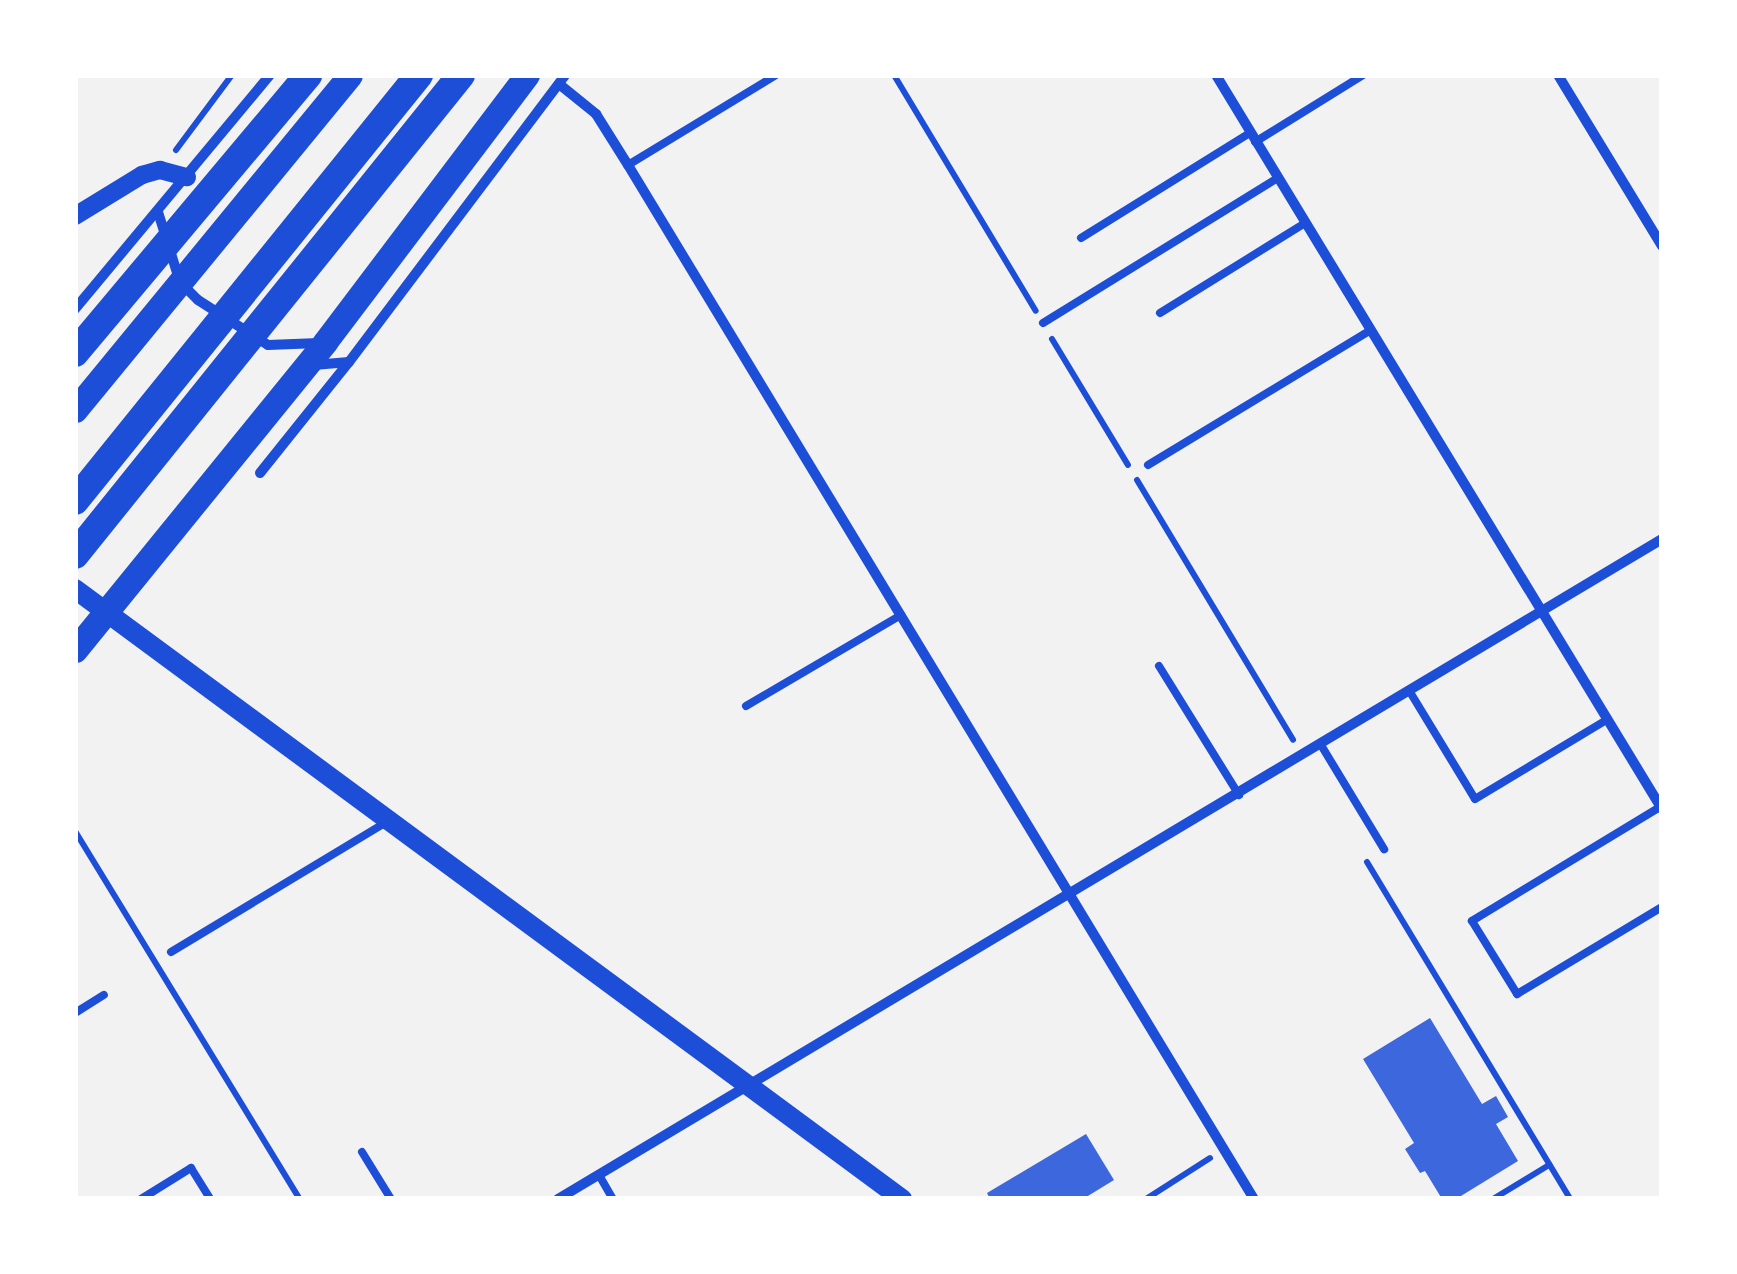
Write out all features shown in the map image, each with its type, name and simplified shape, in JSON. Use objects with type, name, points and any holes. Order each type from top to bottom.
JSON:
[{"type":"highway","points":[[75,353],[308,75]]},
{"type":"highway","points":[[75,410],[350,75]]},
{"type":"highway","points":[[75,501],[420,75]]},
{"type":"highway","points":[[75,555],[462,75]]},
{"type":"highway","points":[[75,650],[307,365],[527,75]]},
{"type":"main road","points":[[75,588],[902,1199]]},
{"type":"street","points":[[75,310],[270,75]]},
{"type":"street","points":[[1216,75],[1661,808]]},
{"type":"street","points":[[1558,75],[1662,246]]},
{"type":"street","points":[[260,473],[562,79],[596,114],[628,165],[1254,1199]]},
{"type":"street","points":[[75,216],[142,175],[160,170],[187,177]]},
{"type":"street","points":[[158,212],[180,282],[198,300],[268,345],[325,342]]},
{"type":"street","points":[[307,365],[348,362]]},
{"type":"street","points":[[558,1199],[1069,898],[1662,539]]},
{"type":"lane","points":[[628,165],[776,75]]},
{"type":"lane","points":[[1081,238],[1363,75]]},
{"type":"lane","points":[[1043,323],[1278,178]]},
{"type":"lane","points":[[1160,313],[1306,223]]},
{"type":"lane","points":[[1148,466],[1371,330]]},
{"type":"lane","points":[[746,706],[900,615]]},
{"type":"lane","points":[[1160,666],[1239,795]]},
{"type":"lane","points":[[1410,692],[1475,799],[1608,719]]},
{"type":"lane","points":[[1321,745],[1384,848]]},
{"type":"lane","points":[[1661,808],[1472,921],[1517,994],[1662,907]]},
{"type":"lane","points":[[171,952],[391,820]]},
{"type":"lane","points":[[75,1013],[104,995]]},
{"type":"lane","points":[[362,1152],[391,1199]]},
{"type":"lane","points":[[141,1199],[191,1168],[210,1199]]},
{"type":"lane","points":[[599,1175],[613,1199]]},
{"type":"path","points":[[894,75],[1303,756]]},
{"type":"path","points":[[75,831],[300,1199]]},
{"type":"path","points":[[1358,848],[1570,1199]]},
{"type":"path","points":[[1146,1199],[1224,1149]]},
{"type":"path","points":[[1493,1199],[1549,1165]]},
{"type":"building","points":[[1430,1018],[1482,1104],[1496,1096],[1508,1117],[1496,1124],[1518,1161],[1456,1199],[1442,1199],[1425,1171],[1420,1173],[1405,1149],[1414,1143],[1363,1059]]},
{"type":"building","points":[[1086,1134],[1114,1180],[1083,1199],[990,1199],[987,1193]]}]
